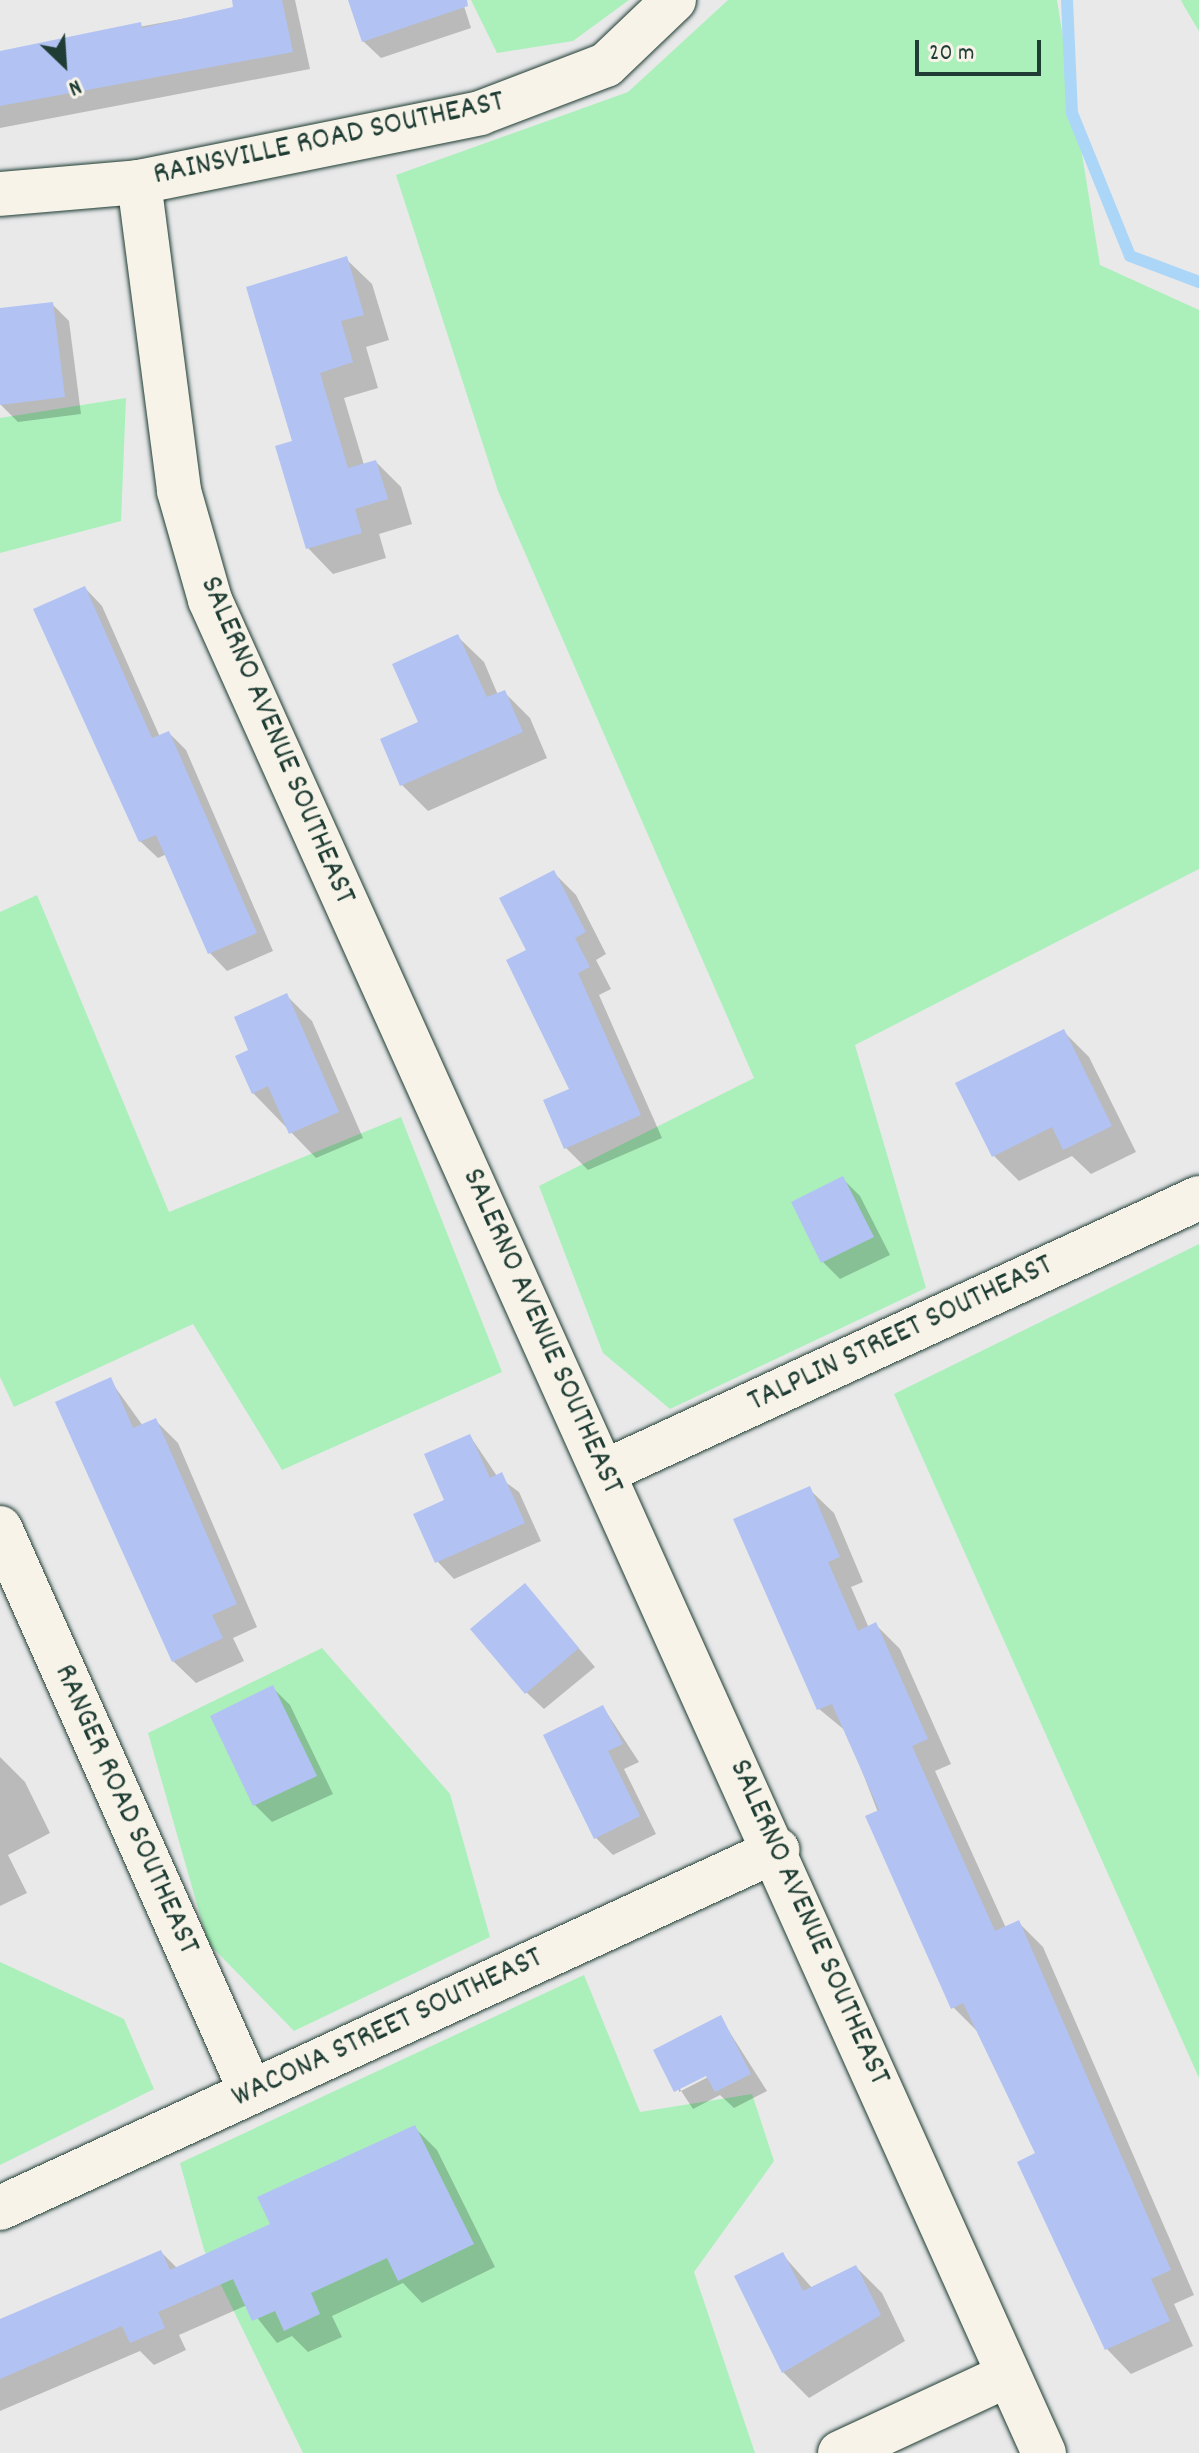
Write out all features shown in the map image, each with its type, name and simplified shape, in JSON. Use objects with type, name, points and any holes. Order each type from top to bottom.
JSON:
[{"type":"street","name":"RAINSVILLE ROAD SOUTHEAST","points":[[0,194],[139,182],[480,113],[606,65],[674,0]]},
{"type":"street","name":"SALERNO AVENUE SOUTHEAST","points":[[139,182],[179,491],[210,600],[777,1850],[1044,2453]]},
{"type":"street","name":"TALPLIN STREET SOUTHEAST","points":[[604,1472],[1199,1198]]},
{"type":"street","name":"RANGER ROAD SOUTHEAST","points":[[0,1528],[251,2092]]},
{"type":"street","name":"WACONA STREET SOUTHEAST","points":[[0,2208],[777,1850]]},
{"type":"street","points":[[840,2453],[1008,2375]]},
{"type":"green space","points":[[471,0],[629,0],[573,41],[497,53]]},
{"type":"green space","points":[[728,0],[1057,0],[1100,265],[1199,310],[1199,869],[855,1045],[926,1288],[670,1409],[603,1353],[539,1186],[754,1078],[498,491],[396,175],[628,92]]},
{"type":"green space","points":[[1181,0],[1199,0],[1199,31],[1184,6]]},
{"type":"green space","points":[[126,398],[121,521],[0,553],[0,418]]},
{"type":"green space","points":[[37,895],[169,1212],[401,1117],[502,1372],[282,1470],[193,1324],[14,1407],[0,1377],[0,912]]},
{"type":"green space","points":[[1199,1244],[1199,2078],[894,1394]]},
{"type":"green space","points":[[322,1648],[450,1794],[490,1937],[294,2031],[208,1943],[148,1733]]},
{"type":"green space","points":[[0,1962],[124,2019],[154,2089],[0,2165]]},
{"type":"green space","points":[[584,1975],[640,2112],[752,2094],[774,2161],[694,2272],[755,2453],[303,2453],[204,2250],[180,2163]]},
{"type":"building","points":[[232,0],[282,0],[293,52],[0,106],[0,51],[141,22],[142,28],[233,7]]},
{"type":"building","points":[[348,0],[467,0],[468,6],[362,42]]},
{"type":"building","points":[[347,256],[364,315],[341,321],[353,362],[320,373],[348,468],[376,460],[388,499],[355,509],[362,533],[306,549],[275,446],[292,441],[246,287]]},
{"type":"building","points":[[53,302],[65,397],[0,405],[0,308]]},
{"type":"building","points":[[85,586],[152,738],[169,731],[257,933],[208,954],[156,835],[139,842],[33,609]]},
{"type":"building","points":[[458,634],[487,697],[505,690],[523,732],[400,786],[380,739],[418,722],[392,664]]},
{"type":"building","points":[[554,870],[586,932],[575,938],[590,967],[578,973],[641,1115],[564,1149],[543,1100],[569,1089],[506,960],[526,950],[499,898]]},
{"type":"building","points":[[287,993],[339,1112],[289,1134],[268,1086],[252,1094],[235,1056],[248,1050],[234,1017]]},
{"type":"building","points":[[1064,1029],[1112,1126],[1063,1150],[1052,1127],[992,1157],[955,1083]]},
{"type":"building","points":[[843,1176],[874,1237],[821,1263],[791,1202]]},
{"type":"building","points":[[111,1377],[133,1428],[156,1418],[237,1604],[212,1615],[223,1638],[172,1662],[55,1402]]},
{"type":"building","points":[[470,1434],[490,1478],[502,1472],[525,1523],[435,1563],[413,1514],[444,1500],[424,1454]]},
{"type":"building","points":[[810,1486],[840,1557],[828,1562],[858,1631],[876,1622],[928,1739],[912,1746],[995,1931],[1019,1920],[1171,2270],[1151,2279],[1170,2321],[1105,2350],[1017,2162],[1035,2153],[963,2003],[951,2009],[865,1816],[879,1810],[832,1704],[817,1710],[733,1519]]},
{"type":"building","points":[[525,1583],[579,1648],[525,1694],[470,1629]]},
{"type":"building","points":[[273,1685],[317,1776],[253,1806],[210,1716]]},
{"type":"building","points":[[603,1705],[623,1744],[608,1751],[640,1816],[594,1839],[543,1735]]},
{"type":"building","points":[[721,2015],[751,2074],[715,2092],[706,2076],[674,2092],[653,2050]]},
{"type":"building","points":[[415,2125],[474,2244],[398,2281],[387,2258],[311,2293],[320,2314],[284,2331],[275,2311],[252,2321],[233,2279],[158,2312],[165,2328],[130,2343],[122,2326],[0,2379],[0,2319],[161,2250],[170,2270],[270,2224],[257,2197]]},
{"type":"building","points":[[783,2252],[803,2291],[856,2265],[881,2315],[782,2373],[734,2276]]},
{"type":"waterway","points":[[1067,0],[1072,113],[1130,256],[1199,282]]}]
